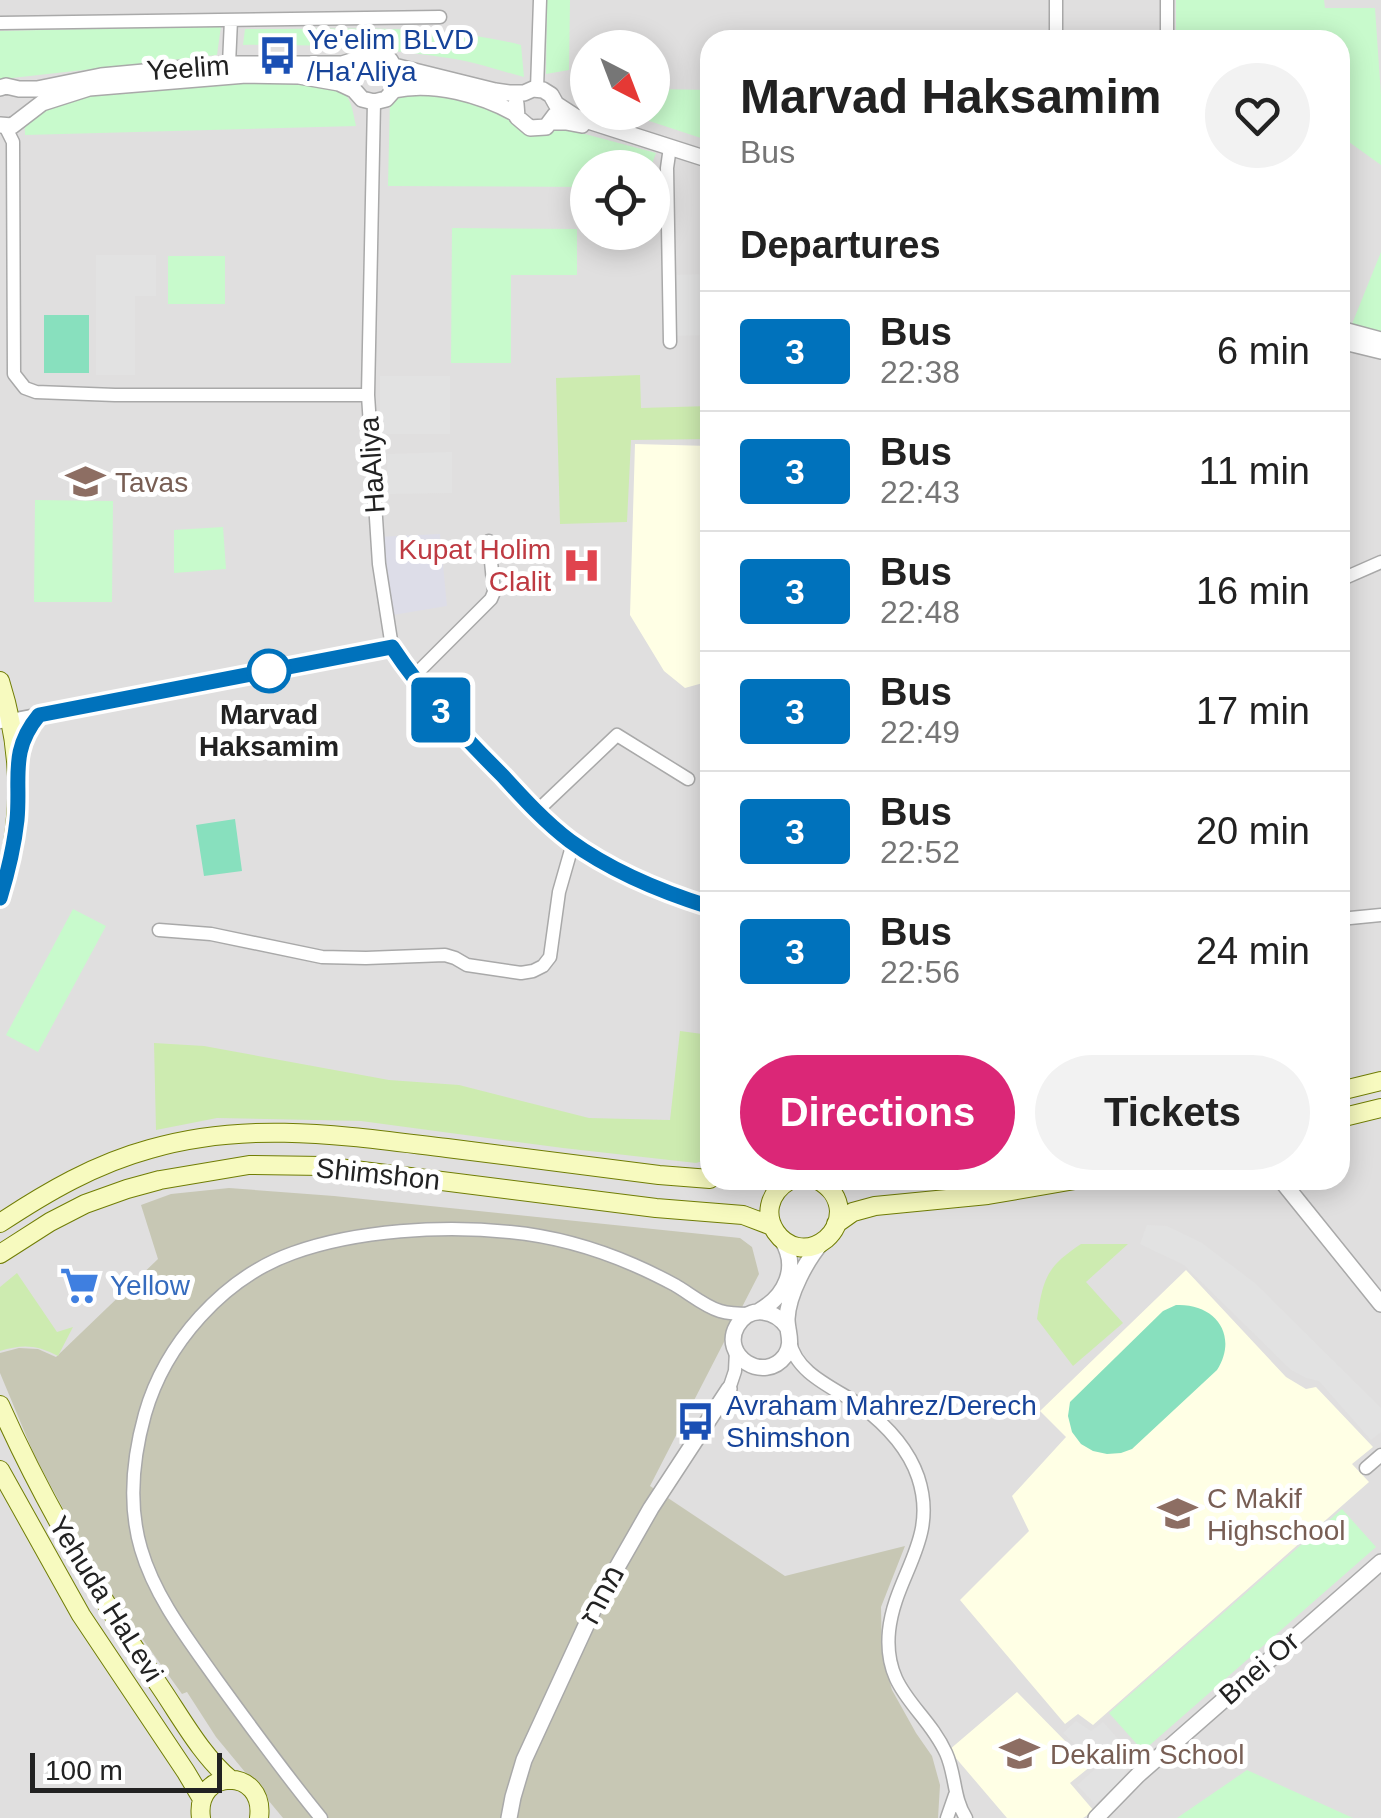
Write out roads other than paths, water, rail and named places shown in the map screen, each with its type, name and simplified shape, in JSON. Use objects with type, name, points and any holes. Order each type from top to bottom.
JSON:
[{"type":"main road","points":[[0,681],[6,722],[18,757]]},
{"type":"main road","points":[[0,898],[11,862],[17,818],[18,757],[26,734],[39,715]]},
{"type":"main road","points":[[1350,1089],[1381,1081]]},
{"type":"main road","points":[[1350,1116],[1381,1108]]},
{"type":"main road","name":"Shimshon","points":[[0,1223],[59,1186],[104,1165],[152,1148],[247,1132],[325,1133],[700,1178]]},
{"type":"main road","name":"Shimshon","points":[[3,1253],[84,1204],[127,1188],[249,1165],[342,1168],[742,1216],[777,1233],[791,1245],[802,1247],[822,1242]]},
{"type":"main road","points":[[776,1190],[769,1210],[777,1233]]},
{"type":"main road","points":[[831,1190],[838,1208],[836,1224]]},
{"type":"main road","points":[[822,1242],[836,1224],[853,1212],[875,1206],[1017,1190]]},
{"type":"main road","name":"Yehuda HaLevi","points":[[0,1405],[48,1503],[104,1601],[209,1757],[231,1780],[245,1784],[255,1793],[259,1818]]},
{"type":"main road","name":"Yehuda HaLevi","points":[[0,1470],[81,1616],[186,1772],[201,1809]]},
{"type":"main road","points":[[201,1809],[214,1784],[231,1780]]},
{"type":"street","points":[[516,114],[516,104],[530,90],[540,0]]},
{"type":"street","points":[[1056,0],[1056,30]]},
{"type":"street","points":[[1167,0],[1167,30]]},
{"type":"street","points":[[0,23],[440,18]]},
{"type":"street","points":[[230,64],[231,20]]},
{"type":"street","points":[[374,54],[384,56],[394,66],[398,78],[386,98],[374,102],[362,99],[354,90],[351,72],[358,60],[374,54]]},
{"type":"street","name":"Yeelim","points":[[0,88],[48,88],[101,76],[230,64],[327,64],[358,60]]},
{"type":"street","points":[[394,66],[495,91],[549,93],[556,104],[576,116],[700,157]]},
{"type":"street","name":"Yeelim","points":[[3,126],[18,123],[26,113],[49,100],[90,88],[246,75],[324,79],[354,90]]},
{"type":"street","points":[[394,90],[438,88],[492,102],[516,114],[533,129],[551,122],[556,104]]},
{"type":"street","points":[[18,89],[26,100],[26,113]]},
{"type":"street","name":"HaAliya","points":[[374,102],[368,395],[379,564],[392,647],[464,736],[537,812],[573,843],[646,883],[700,903]]},
{"type":"street","points":[[551,122],[574,123],[657,150]]},
{"type":"street","points":[[3,126],[12,142],[14,374],[25,388],[36,392],[115,395],[368,395]]},
{"type":"street","points":[[670,154],[700,164]]},
{"type":"street","points":[[668,250],[670,342]]},
{"type":"street","points":[[1350,332],[1381,340]]},
{"type":"street","points":[[1350,343],[1381,351]]},
{"type":"street","points":[[413,676],[491,599],[494,592],[489,541]]},
{"type":"street","points":[[1350,576],[1381,562]]},
{"type":"street","points":[[6,722],[392,647]]},
{"type":"street","points":[[537,812],[617,734],[688,779]]},
{"type":"street","points":[[159,930],[211,934],[322,956],[444,955],[467,965],[521,973],[533,971],[550,957],[558,892],[573,843]]},
{"type":"street","points":[[1350,918],[1381,915]]},
{"type":"street","points":[[1290,1190],[1381,1304]]},
{"type":"street","points":[[320,1818],[243,1717],[157,1588],[141,1549],[135,1521],[138,1438],[165,1366],[184,1336],[234,1285],[292,1253],[322,1244],[434,1230],[512,1232],[551,1238],[591,1249],[659,1277],[714,1309],[776,1315],[789,1335],[794,1354],[807,1370],[860,1406],[898,1440],[918,1476],[922,1528],[892,1616],[890,1658],[908,1701],[946,1754],[966,1818]]},
{"type":"street","points":[[735,1347],[737,1326],[775,1300],[787,1282],[790,1260],[777,1233]]},
{"type":"street","points":[[767,1367],[786,1354],[789,1308],[805,1264],[822,1242]]},
{"type":"street","points":[[714,1309],[744,1362],[767,1367],[786,1364],[807,1370]]},
{"type":"street","name":"מחרז","points":[[509,1818],[524,1760],[595,1606],[651,1508],[729,1389],[735,1371],[735,1347]]},
{"type":"street","name":"מחרז","points":[[729,1389],[743,1377],[767,1367]]},
{"type":"street","points":[[1366,1468],[1381,1455]]},
{"type":"street","name":"Bnei Or","points":[[1106,1815],[1152,1762],[1381,1562]]},
{"type":"street","points":[[947,1818],[955,1792]]},
{"type":"place","name":"Ye'elim BLVD /Ha'Aliya","points":[[277,55]]},
{"type":"place","name":"Tavas","points":[[85,482]]},
{"type":"place","name":"Kupat Holim Clalit","points":[[581,565]]},
{"type":"place","name":"Marvad Haksamim","points":[[269,671]]},
{"type":"place","name":"Yellow","points":[[80,1285]]},
{"type":"place","name":"Avraham Mahrez/Derech Shimshon","points":[[696,1421]]},
{"type":"place","name":"C Makif Highschool","points":[[1177,1514]]},
{"type":"place","name":"Dekalim School","points":[[1020,1754]]}]
